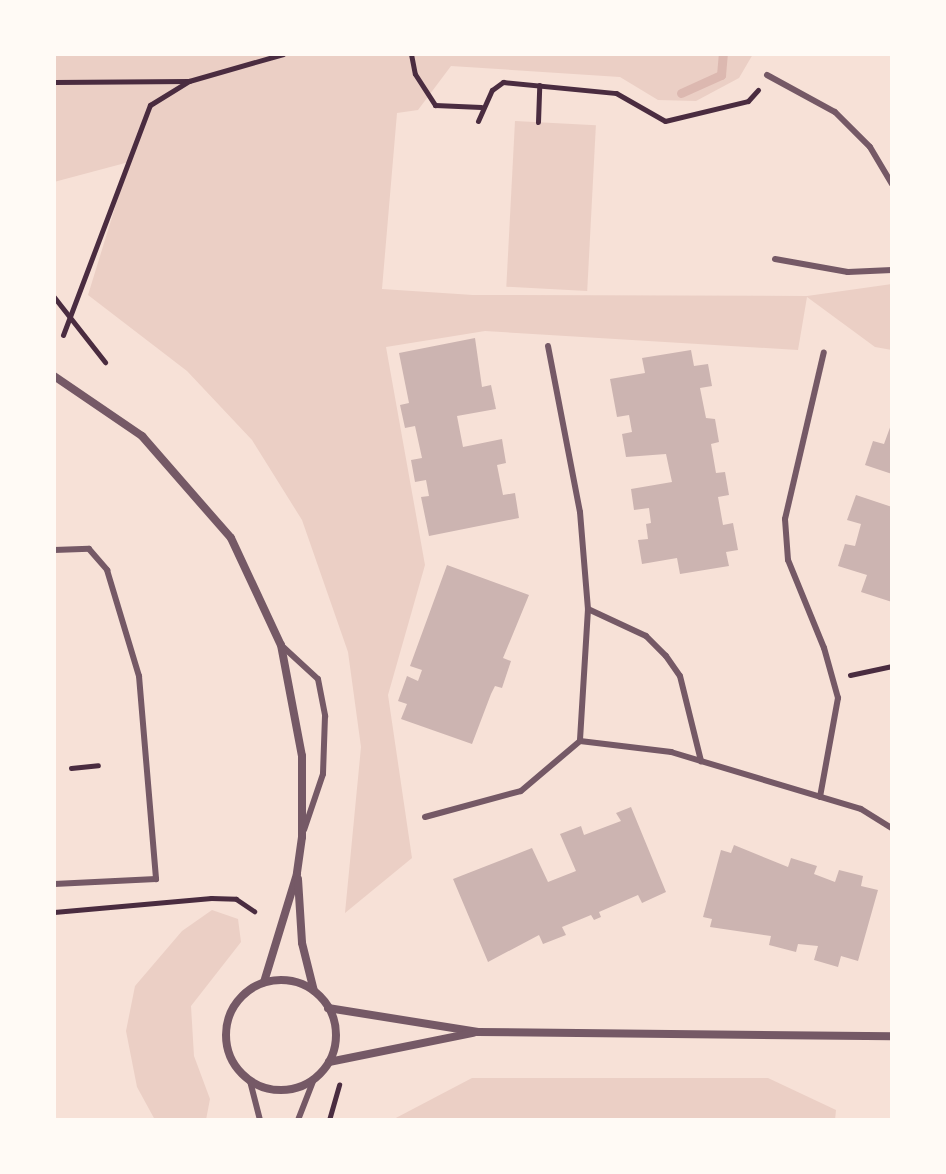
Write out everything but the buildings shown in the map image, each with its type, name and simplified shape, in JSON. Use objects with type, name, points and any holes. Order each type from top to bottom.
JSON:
[{"type":"street","points":[[54,376],[142,436],[231,538],[281,645],[302,756],[302,837],[297,874],[264,982],[236,1003],[225,1036],[233,1061],[250,1081],[283,1090],[314,1079],[329,1062],[335,1025],[328,1008],[314,991],[298,983],[264,982]]},
{"type":"street","points":[[297,874],[302,943],[314,991]]},
{"type":"street","points":[[328,1008],[478,1032],[892,1036]]},
{"type":"street","points":[[329,1062],[478,1032]]},
{"type":"lane","points":[[767,75],[835,112],[870,147],[892,184]]},
{"type":"lane","points":[[775,259],[848,272],[892,270]]},
{"type":"lane","points":[[425,817],[521,791],[580,741],[588,609],[580,512],[548,346]]},
{"type":"lane","points":[[820,797],[838,698],[788,560],[785,519],[824,352]]},
{"type":"lane","points":[[54,550],[89,549],[107,570],[139,676],[156,879],[54,884]]},
{"type":"lane","points":[[588,609],[646,636],[666,656],[680,676],[701,761]]},
{"type":"lane","points":[[281,645],[318,679],[325,716],[323,774],[302,837]]},
{"type":"lane","points":[[580,741],[671,752],[861,809],[892,828]]},
{"type":"lane","points":[[298,1120],[314,1079]]},
{"type":"lane","points":[[250,1081],[260,1120]]},
{"type":"path","points":[[63,335],[150,105],[189,81],[283,54]]},
{"type":"path","points":[[411,54],[415,74],[435,105],[481,107]]},
{"type":"path","points":[[892,60],[892,69]]},
{"type":"path","points":[[478,121],[481,107],[503,82],[616,93],[665,121],[683,121],[748,101],[767,75]]},
{"type":"path","points":[[54,82],[189,81]]},
{"type":"path","points":[[538,122],[539,85]]},
{"type":"path","points":[[54,297],[68,321],[105,362]]},
{"type":"path","points":[[832,678],[892,666]]},
{"type":"path","points":[[71,768],[98,765]]},
{"type":"path","points":[[54,912],[211,898],[236,899],[254,911]]},
{"type":"path","points":[[329,1120],[339,1084]]},
{"type":"shaded area","points":[[54,54],[753,54],[739,78],[696,101],[658,100],[620,77],[451,66],[418,110],[397,113],[382,289],[473,295],[807,296],[892,284],[892,350],[875,347],[807,297],[798,350],[485,331],[386,347],[425,565],[388,695],[412,858],[345,913],[361,747],[348,652],[302,520],[252,440],[187,371],[88,295],[129,162],[54,182]]},
{"type":"shaded area","points":[[515,121],[596,125],[587,291],[506,287]]},
{"type":"shaded area","points":[[212,910],[238,919],[241,942],[191,1006],[194,1056],[210,1099],[206,1120],[155,1120],[137,1087],[126,1031],[135,986],[182,931]]},
{"type":"shaded area","points":[[472,1078],[768,1078],[836,1110],[835,1120],[392,1120]]},
{"type":"waterway","points":[[681,93],[721,75],[723,54]]}]
